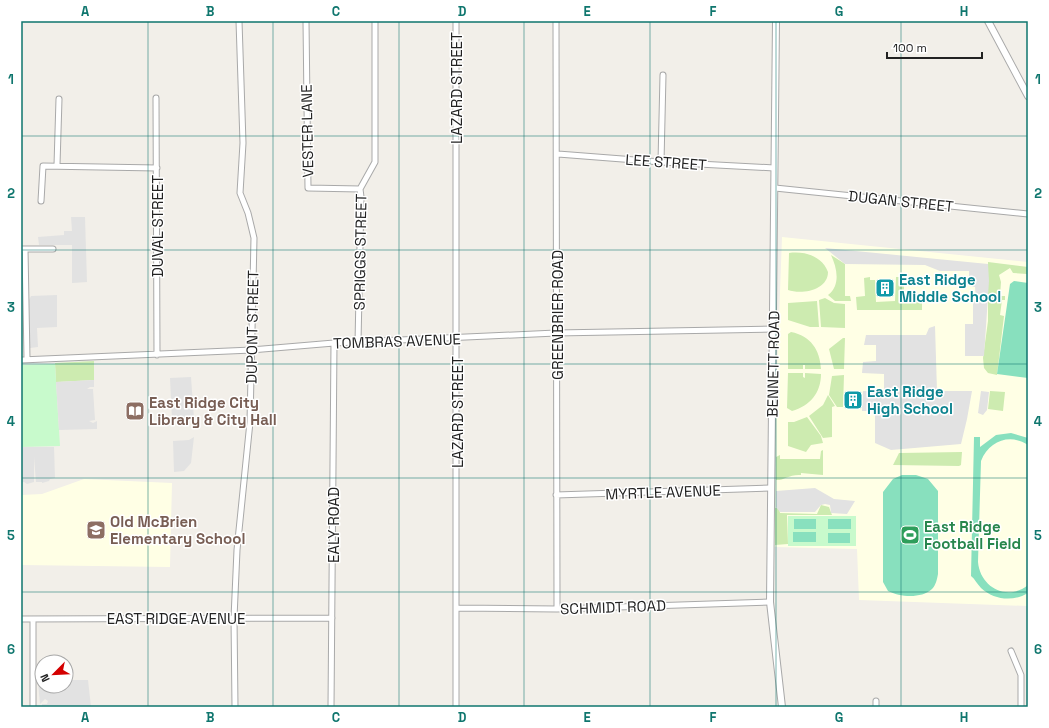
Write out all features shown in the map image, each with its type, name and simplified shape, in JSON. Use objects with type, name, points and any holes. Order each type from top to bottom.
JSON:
[{"type":"street","name":"DUPONT STREET","points":[[235,707],[234,618],[237,550],[250,422],[254,238],[248,213],[240,193],[243,143],[239,21]]},
{"type":"street","name":"VESTER LANE","points":[[306,21],[308,188],[360,189]]},
{"type":"street","name":"SPRIGGS STREET","points":[[358,343],[360,189],[375,162],[374,21]]},
{"type":"street","name":"LAZARD STREET","points":[[456,21],[456,707]]},
{"type":"street","name":"GREENBRIER ROAD","points":[[556,21],[558,154],[556,333],[556,609]]},
{"type":"street","name":"BENNETT ROAD","points":[[776,21],[770,602],[782,707]]},
{"type":"street","points":[[988,21],[1028,96]]},
{"type":"street","points":[[661,162],[663,75]]},
{"type":"street","name":"DUVAL STREET","points":[[156,98],[157,354]]},
{"type":"street","points":[[58,165],[59,99]]},
{"type":"street","name":"LEE STREET","points":[[558,154],[661,162],[774,168]]},
{"type":"street","points":[[41,200],[43,166],[58,165],[157,168]]},
{"type":"street","name":"DUGAN STREET","points":[[775,188],[1028,214]]},
{"type":"street","points":[[27,359],[23,249],[53,249]]},
{"type":"street","name":"TOMBRAS AVENUE","points":[[21,360],[252,350],[334,344],[556,333],[774,329]]},
{"type":"street","name":"EALY ROAD","points":[[331,707],[334,344]]},
{"type":"street","name":"MYRTLE AVENUE","points":[[556,495],[770,488]]},
{"type":"street","name":"SCHMIDT ROAD","points":[[457,608],[556,609],[770,602]]},
{"type":"street","name":"EAST RIDGE AVENUE","points":[[21,619],[332,618]]},
{"type":"street","points":[[33,619],[33,707]]},
{"type":"street","points":[[1011,651],[1020,675],[1021,707]]},
{"type":"shaded area","points":[[71,217],[85,217],[87,282],[72,283],[72,245],[39,245],[38,237],[64,235],[64,231],[72,231]]},
{"type":"shaded area","points":[[782,237],[1028,262],[1028,606],[859,600],[857,549],[774,547],[774,458]]},
{"type":"shaded area","points":[[825,248],[988,264],[989,281],[984,356],[965,356],[965,324],[973,324],[973,301],[976,300],[975,287],[969,286],[969,271],[940,271],[925,265],[845,264]]},
{"type":"shaded area","points":[[57,295],[57,327],[37,328],[38,347],[30,348],[29,300],[31,296]]},
{"type":"shaded area","points":[[935,326],[937,391],[972,391],[961,444],[891,450],[875,443],[875,411],[862,411],[863,391],[884,392],[884,374],[862,373],[863,362],[876,361],[876,345],[864,345],[866,335],[926,335],[929,328]]},
{"type":"shaded area","points":[[191,377],[194,419],[172,420],[170,378]]},
{"type":"shaded area","points":[[94,380],[94,387],[87,389],[93,389],[95,420],[89,421],[93,423],[97,421],[97,429],[59,430],[56,382]]},
{"type":"shaded area","points":[[981,391],[989,392],[987,410],[983,415],[978,413]]},
{"type":"shaded area","points":[[194,437],[191,463],[184,471],[174,472],[173,441],[189,440]]},
{"type":"shaded area","points":[[21,447],[54,447],[55,478],[42,483],[36,482],[34,457],[34,482],[27,484],[24,482],[21,483]]},
{"type":"shaded area","name":"Old McBrien Elementary School","points":[[84,479],[172,483],[170,567],[21,565],[21,495],[42,494]]},
{"type":"shaded area","points":[[815,488],[834,499],[855,501],[847,514],[831,513],[830,505],[825,504],[821,505],[815,512],[780,512],[776,507],[776,491]]},
{"type":"shaded area","points":[[74,680],[88,680],[91,707],[42,707],[42,704],[47,704],[48,701],[45,699],[40,704],[39,694],[74,694]]},
{"type":"green space","points":[[789,253],[807,254],[822,262],[828,272],[824,283],[813,290],[800,292],[788,290]]},
{"type":"green space","points":[[831,255],[845,264],[845,296],[850,296],[851,301],[835,301],[828,295],[835,286],[837,276]]},
{"type":"green space","points":[[988,262],[1028,267],[1028,281],[1027,274],[1013,273],[1010,268],[999,275],[1001,282],[1000,296],[1005,296],[1005,300],[1002,300],[1000,315],[1004,316],[997,375],[988,373],[984,368],[983,358],[988,321]]},
{"type":"green space","points":[[870,277],[870,280],[875,280],[876,302],[895,301],[896,277],[904,277],[904,298],[922,298],[922,310],[857,310],[856,297],[865,296],[864,278]]},
{"type":"green space","points":[[1014,281],[1028,283],[1028,378],[997,374],[1010,284]]},
{"type":"green space","points":[[825,298],[834,303],[845,304],[845,328],[821,327],[819,300]]},
{"type":"green space","points":[[817,301],[819,327],[810,327],[788,320],[788,303]]},
{"type":"green space","points":[[791,332],[809,340],[819,356],[821,369],[805,369],[805,365],[803,365],[803,369],[788,369],[788,334]]},
{"type":"green space","points":[[845,338],[844,369],[834,369],[829,349]]},
{"type":"green space","points":[[94,361],[94,380],[56,382],[55,363]]},
{"type":"green space","points":[[55,364],[60,446],[21,447],[21,365]]},
{"type":"green space","points":[[788,373],[803,373],[803,377],[805,378],[805,373],[821,374],[817,393],[804,406],[792,411],[787,408]]},
{"type":"green space","points":[[844,375],[843,407],[837,407],[829,395],[832,376]]},
{"type":"green space","points":[[990,391],[1005,392],[1003,411],[988,409]]},
{"type":"green space","points":[[828,395],[835,406],[832,407],[832,437],[823,438],[809,416],[823,405]]},
{"type":"green space","points":[[807,417],[821,436],[823,443],[811,445],[806,452],[788,446],[788,422],[794,422]]},
{"type":"green space","points":[[1011,433],[1028,438],[1028,445],[1021,441],[1001,441],[989,448],[981,461],[978,562],[984,579],[989,585],[996,589],[1003,592],[1012,592],[1020,590],[1028,585],[1028,593],[1010,599],[998,597],[986,592],[971,576],[974,437],[980,437],[980,447],[996,435]]},
{"type":"green space","points":[[823,450],[823,475],[801,473],[801,475],[776,480],[776,457],[780,455],[780,459],[820,459],[821,451]]},
{"type":"green space","points":[[962,452],[961,465],[959,466],[893,465],[899,453]]},
{"type":"green space","name":"East Ridge Football Field","points":[[902,475],[916,475],[928,479],[938,491],[938,574],[932,589],[916,596],[904,596],[888,591],[883,582],[883,492],[893,479]]},
{"type":"green space","points":[[821,505],[829,507],[832,515],[787,515],[788,544],[775,545],[775,508],[779,508],[780,513],[817,514]]},
{"type":"green space","points":[[788,516],[856,516],[856,546],[788,546]]},
{"type":"green space","points":[[794,519],[816,519],[816,529],[794,529]]},
{"type":"green space","points":[[828,519],[851,519],[851,529],[828,529]]},
{"type":"green space","points":[[793,532],[816,532],[816,542],[793,542]]},
{"type":"green space","points":[[828,533],[850,533],[850,543],[828,543]]},
{"type":"place","name":"East Ridge Middle School","points":[[885,288]]},
{"type":"place","name":"East Ridge High School","points":[[853,400]]},
{"type":"place","name":"East Ridge City Library & City Hall","points":[[135,411]]},
{"type":"place","name":"Old McBrien Elementary School","points":[[96,530]]},
{"type":"place","name":"East Ridge Football Field","points":[[910,535]]}]
